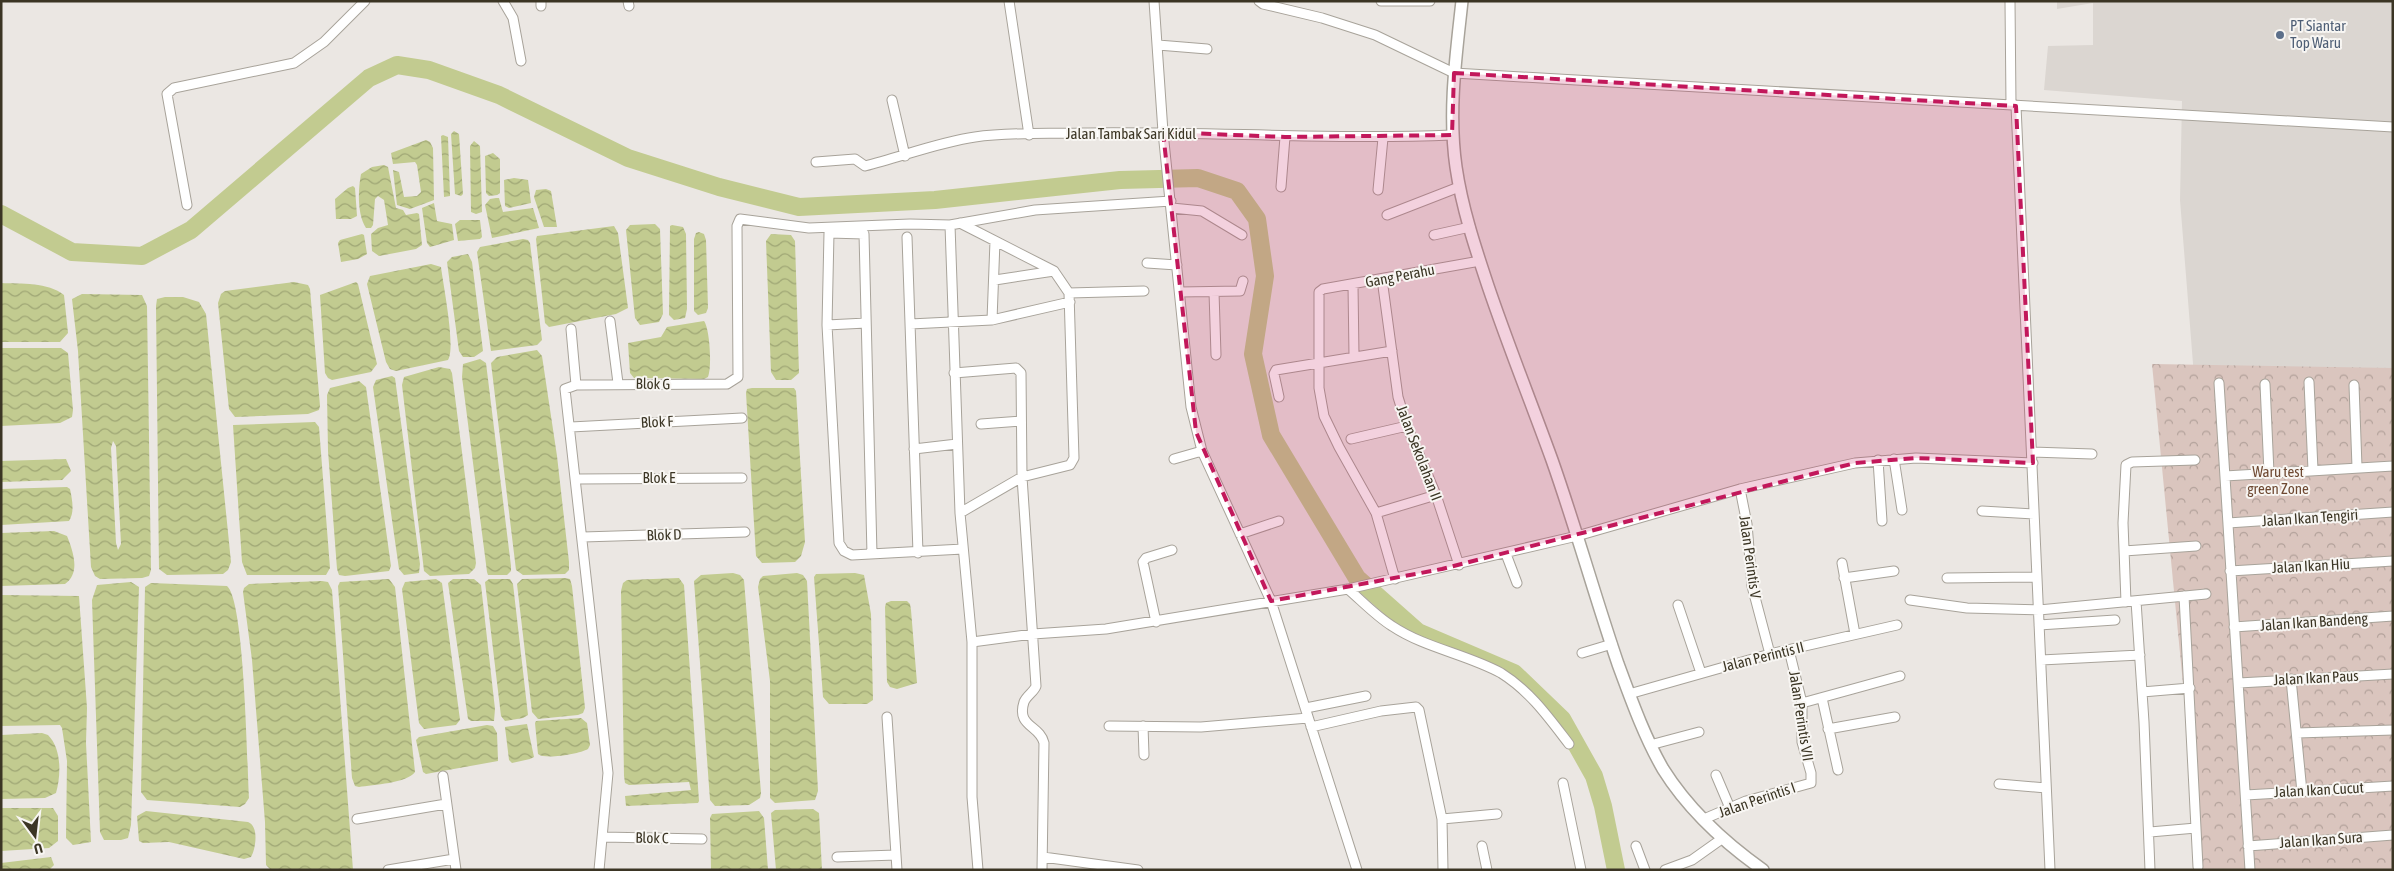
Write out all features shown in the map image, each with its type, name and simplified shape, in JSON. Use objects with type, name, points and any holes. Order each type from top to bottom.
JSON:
[{"type":"street","points":[[187,205],[167,94],[169,91],[174,88],[294,63],[324,42],[365,1]]},
{"type":"street","points":[[504,1],[512,18],[521,60]]},
{"type":"street","points":[[1009,1],[1029,135]]},
{"type":"street","points":[[1154,1],[1163,132],[1191,407],[1202,451],[1271,601],[1357,870]]},
{"type":"street","points":[[1259,1],[1262,4],[1322,18],[1376,35],[1454,73],[2393,127]]},
{"type":"street","points":[[1381,1],[1430,1]]},
{"type":"street","points":[[1462,1],[1454,73],[1452,135],[1459,187],[1480,261],[1577,536],[1629,694],[1650,745],[1664,770],[1704,819],[1756,868]]},
{"type":"street","points":[[2010,1],[2050,870]]},
{"type":"street","points":[[1158,45],[1207,49]]},
{"type":"street","points":[[892,100],[906,156]]},
{"type":"street","name":"Jalan Tambak Sari Kidul","points":[[816,162],[855,159],[865,166],[972,137],[1163,132],[1285,137],[1383,138],[1452,135]]},
{"type":"street","points":[[1282,187],[1285,137]]},
{"type":"street","points":[[1378,190],[1383,138]]},
{"type":"street","points":[[1387,215],[1459,187]]},
{"type":"street","points":[[978,870],[972,797],[972,642],[960,513],[950,225],[1035,210],[1171,201],[1202,211],[1242,235]]},
{"type":"street","name":"Blok G","points":[[571,427],[565,392],[567,388],[576,385],[618,383],[727,384],[738,377],[737,226],[739,220],[809,228],[910,224],[950,225]]},
{"type":"street","points":[[960,223],[1054,271],[1069,298],[1074,462],[1070,465],[1022,478],[960,513]]},
{"type":"street","points":[[1434,235],[1470,227]]},
{"type":"street","points":[[872,554],[864,234],[828,233],[827,325],[839,543],[844,550],[852,555],[918,553],[963,549]]},
{"type":"street","points":[[907,238],[918,553]]},
{"type":"street","points":[[992,320],[995,241]]},
{"type":"street","name":"Gang Perahu","points":[[1318,364],[1321,290],[1480,261]]},
{"type":"street","points":[[1147,263],[1177,264]]},
{"type":"street","points":[[995,280],[1054,271]]},
{"type":"street","name":"Jalan Sekolahan II","points":[[1382,280],[1398,397],[1407,426],[1436,495],[1459,565]]},
{"type":"street","points":[[1180,292],[1240,291],[1243,281]]},
{"type":"street","points":[[1353,285],[1354,356]]},
{"type":"street","points":[[910,324],[992,320],[1069,298],[1144,291]]},
{"type":"street","points":[[1214,292],[1216,355]]},
{"type":"street","points":[[610,321],[618,383]]},
{"type":"street","points":[[827,325],[866,322]]},
{"type":"street","points":[[571,330],[576,385]]},
{"type":"street","points":[[1279,397],[1274,372],[1354,356],[1392,351]]},
{"type":"street","points":[[1318,364],[1319,388],[1324,416],[1338,447],[1376,514],[1394,579]]},
{"type":"street","points":[[954,373],[1016,368],[1021,373],[1022,478],[1036,686],[1024,702],[1022,714],[1030,727],[1040,734],[1044,743],[1042,870]]},
{"type":"street","points":[[2309,382],[2313,470]]},
{"type":"street","points":[[2219,383],[2250,870]]},
{"type":"street","points":[[2265,384],[2269,473]]},
{"type":"street","points":[[2354,385],[2357,468]]},
{"type":"street","name":"Blok F","points":[[571,427],[742,418]]},
{"type":"street","points":[[981,424],[1021,422]]},
{"type":"street","points":[[1352,439],[1407,426]]},
{"type":"street","points":[[571,427],[608,773],[599,870]]},
{"type":"street","points":[[914,449],[957,444]]},
{"type":"street","points":[[1174,459],[1202,451]]},
{"type":"street","points":[[2032,452],[2092,454]]},
{"type":"street","points":[[972,642],[1033,634],[1106,629],[1156,622],[1352,588],[1506,554],[1577,536],[1740,489],[1855,463],[1894,458],[2032,463]]},
{"type":"street","points":[[1894,458],[1902,510]]},
{"type":"street","points":[[1878,460],[1882,521]]},
{"type":"street","points":[[2126,602],[2124,551],[2126,465],[2132,462],[2195,460]]},
{"type":"street","points":[[2225,476],[2393,466]]},
{"type":"street","name":"Blok E","points":[[577,479],[742,478]]},
{"type":"street","name":"Jalan Perintis V","points":[[1740,489],[1747,524],[1752,586],[1770,654]]},
{"type":"street","points":[[1376,514],[1436,495]]},
{"type":"street","points":[[1982,511],[2034,514]]},
{"type":"street","name":"Jalan Ikan Tengiri","points":[[2228,523],[2393,512]]},
{"type":"street","points":[[1240,534],[1280,522]]},
{"type":"street","name":"Blok D","points":[[583,538],[745,532]]},
{"type":"street","points":[[2124,551],[2196,546]]},
{"type":"street","points":[[1156,622],[1143,562],[1146,558],[1172,550]]},
{"type":"street","points":[[1506,554],[1517,583]]},
{"type":"street","name":"Jalan Ikan Hiu","points":[[2230,571],[2393,561]]},
{"type":"street","points":[[1842,563],[1855,634]]},
{"type":"street","points":[[1844,578],[1894,571]]},
{"type":"street","points":[[1947,578],[2037,577]]},
{"type":"street","points":[[1352,588],[1392,626],[1500,673],[1516,684],[1532,698],[1570,744]]},
{"type":"street","points":[[1910,600],[1967,608],[2039,610],[2206,594]]},
{"type":"street","points":[[2184,596],[2198,867]]},
{"type":"street","points":[[2136,601],[2150,832],[2150,870]]},
{"type":"street","points":[[1678,605],[1701,673]]},
{"type":"street","name":"Jalan Ikan Bandeng","points":[[2234,627],[2393,616]]},
{"type":"street","points":[[2039,625],[2115,620]]},
{"type":"street","name":"Jalan Perintis II","points":[[1629,694],[1770,654],[1897,625]]},
{"type":"street","points":[[1582,653],[1612,644]]},
{"type":"street","name":"Jalan Perintis VII","points":[[1789,650],[1802,703],[1800,718],[1802,742],[1811,773],[1810,782]]},
{"type":"street","points":[[2041,660],[2140,655]]},
{"type":"street","name":"Jalan Ikan Paus","points":[[2239,683],[2393,674]]},
{"type":"street","points":[[1802,703],[1900,676]]},
{"type":"street","points":[[2291,680],[2302,792]]},
{"type":"street","points":[[2142,692],[2190,688]]},
{"type":"street","points":[[1306,708],[1366,696]]},
{"type":"street","points":[[1822,698],[1838,770]]},
{"type":"street","points":[[1109,726],[1310,723],[1381,711],[1418,708],[1421,714],[1442,819],[1443,870]]},
{"type":"street","points":[[888,717],[897,870]]},
{"type":"street","points":[[1828,730],[1895,717]]},
{"type":"street","points":[[1143,726],[1144,755]]},
{"type":"street","points":[[2297,733],[2393,730]]},
{"type":"street","points":[[1650,745],[1699,732]]},
{"type":"street","points":[[1716,775],[1730,808]]},
{"type":"street","points":[[443,776],[456,870]]},
{"type":"street","name":"Jalan Perintis I","points":[[1704,819],[1746,801],[1810,782]]},
{"type":"street","points":[[1563,783],[1581,870]]},
{"type":"street","points":[[1999,784],[2046,788]]},
{"type":"street","name":"Jalan Ikan Cucut","points":[[2246,795],[2393,786]]},
{"type":"street","points":[[357,819],[446,804]]},
{"type":"street","points":[[1442,819],[1497,814]]},
{"type":"street","points":[[2150,832],[2196,828]]},
{"type":"street","name":"Jalan Ikan Sura","points":[[2248,846],[2393,835]]},
{"type":"street","name":"Blok C","points":[[603,837],[702,839]]},
{"type":"street","points":[[1665,870],[1692,860],[1723,838]]},
{"type":"street","points":[[1482,846],[1487,870]]},
{"type":"street","points":[[1636,846],[1645,870]]},
{"type":"street","points":[[837,857],[896,855]]},
{"type":"street","points":[[1043,858],[1138,870]]},
{"type":"street","points":[[388,870],[454,859]]},
{"type":"highlighted area","points":[[1454,73],[2016,106],[2033,463],[1916,458],[1855,463],[1442,569],[1271,601],[1196,432],[1163,132],[1285,137],[1452,135]]},
{"type":"shaded area","points":[[2057,1],[2393,1],[2393,379],[2194,376],[2180,200],[2182,101],[2044,90],[2048,46],[2093,45],[2093,3],[2057,9]]},
{"type":"green space","name":"Waru test green Zone","points":[[2152,364],[2393,368],[2393,870],[2201,870]]},
{"type":"water","points":[[454,131],[459,134],[463,194],[461,196],[455,194],[451,134]]},
{"type":"water","points":[[441,136],[448,137],[450,196],[444,197]]},
{"type":"water","points":[[426,140],[430,142],[433,148],[434,200],[410,209],[397,205],[393,170],[399,172],[404,197],[417,196],[421,192],[415,162],[393,164],[391,153]]},
{"type":"water","points":[[474,141],[480,146],[482,212],[476,214],[471,212],[470,146]]},
{"type":"water","points":[[493,153],[500,159],[500,193],[489,196],[486,193],[485,156]]},
{"type":"water","points":[[384,165],[388,167],[396,208],[403,210],[406,215],[419,214],[422,245],[416,249],[379,256],[372,251],[371,234],[378,228],[388,225],[384,200],[378,196],[375,199],[373,225],[371,228],[366,228],[361,216],[359,187],[361,174],[372,167]]},
{"type":"water","points":[[514,178],[528,180],[531,203],[509,208],[505,206],[504,180]]},
{"type":"water","points":[[353,186],[355,188],[357,216],[351,219],[336,219],[335,199]]},
{"type":"water","points":[[546,189],[551,191],[557,227],[544,227],[534,197],[536,190]]},
{"type":"water","points":[[499,198],[503,212],[533,208],[539,228],[492,238],[485,205],[490,199]]},
{"type":"water","points":[[434,203],[437,221],[452,224],[454,240],[430,247],[427,243],[422,208]]},
{"type":"water","points":[[460,220],[480,220],[482,237],[480,239],[458,241],[455,224]]},
{"type":"water","points":[[655,224],[660,229],[663,314],[659,322],[640,325],[635,318],[626,230],[630,225]]},
{"type":"water","points":[[614,226],[618,233],[628,308],[616,314],[549,327],[545,323],[537,236]]},
{"type":"water","points":[[670,226],[683,227],[686,234],[687,309],[685,318],[674,320],[669,315]]},
{"type":"water","points":[[696,233],[704,234],[706,240],[708,308],[706,313],[698,315],[694,311],[694,239]]},
{"type":"water","points":[[771,234],[791,235],[795,241],[799,373],[791,380],[776,380],[771,372],[766,241]]},
{"type":"water","points":[[364,235],[367,254],[358,259],[341,262],[338,243],[340,240]]},
{"type":"water","points":[[523,239],[528,240],[530,243],[542,340],[537,345],[491,351],[477,252],[480,247]]},
{"type":"water","points":[[468,254],[472,262],[483,351],[474,357],[463,357],[459,351],[447,262],[452,257]]},
{"type":"water","points":[[431,264],[441,267],[451,343],[448,360],[396,371],[390,369],[386,362],[367,284],[370,276]]},
{"type":"water","points":[[294,282],[308,285],[310,289],[319,410],[308,414],[235,417],[229,409],[218,303],[221,294],[225,291]]},
{"type":"water","points":[[356,282],[377,364],[371,372],[332,380],[325,373],[320,295]]},
{"type":"water","points":[[1,283],[42,286],[64,295],[68,333],[60,342],[1,342]]},
{"type":"water","points":[[82,294],[142,295],[147,306],[151,570],[149,576],[142,578],[100,579],[95,576],[91,567],[78,351],[72,299]],"holes":[[[113,441],[116,446],[121,544],[118,550],[116,543],[111,448]]]},
{"type":"water","points":[[183,297],[199,302],[206,314],[231,562],[228,570],[223,574],[167,575],[159,569],[156,306],[157,299]]},
{"type":"water","points":[[704,321],[708,332],[710,349],[708,377],[704,379],[634,378],[630,373],[628,343],[661,337],[667,327]]},
{"type":"water","points":[[1,348],[61,348],[68,353],[72,417],[60,423],[1,426]]},
{"type":"water","points":[[537,350],[542,356],[557,456],[569,562],[569,570],[565,574],[523,575],[516,570],[491,363],[497,357]]},
{"type":"water","points":[[480,359],[486,363],[511,566],[511,571],[507,575],[488,575],[487,572],[462,377],[463,364]]},
{"type":"water","points":[[439,367],[450,369],[452,373],[476,563],[475,568],[469,574],[430,576],[424,571],[402,385],[404,377]]},
{"type":"water","points":[[392,376],[395,378],[420,564],[419,573],[404,575],[399,569],[373,387],[376,380]]},
{"type":"water","points":[[359,381],[366,387],[391,566],[389,571],[345,576],[339,575],[337,569],[328,451],[327,395],[330,388]]},
{"type":"water","points":[[794,388],[796,391],[805,542],[801,556],[795,562],[762,563],[756,556],[746,393],[747,389]]},
{"type":"water","points":[[315,422],[319,427],[330,568],[326,575],[247,575],[242,562],[233,425]]},
{"type":"water","points":[[66,459],[71,471],[62,480],[1,482],[1,461]]},
{"type":"water","points":[[67,487],[70,489],[72,505],[72,514],[69,521],[1,525],[1,489]]},
{"type":"water","points":[[54,531],[67,536],[71,548],[74,568],[70,579],[65,584],[1,586],[1,533]]},
{"type":"water","points":[[733,573],[740,575],[744,580],[761,793],[760,798],[749,805],[715,806],[710,800],[694,581],[701,575]]},
{"type":"water","points":[[797,573],[803,575],[807,581],[818,791],[815,800],[775,803],[770,798],[770,681],[758,587],[763,576]]},
{"type":"water","points":[[855,573],[864,575],[871,614],[873,700],[867,704],[829,704],[823,697],[814,577],[816,574]]},
{"type":"water","points":[[679,578],[684,585],[699,801],[698,803],[626,806],[625,796],[691,790],[689,782],[629,785],[625,783],[624,776],[621,591],[623,583],[627,580]]},
{"type":"water","points":[[389,579],[395,587],[415,772],[405,779],[359,787],[355,786],[352,778],[338,586],[340,582]]},
{"type":"water","points":[[436,579],[442,583],[460,720],[456,725],[424,729],[419,723],[402,589],[405,582]]},
{"type":"water","points":[[453,579],[474,579],[481,585],[495,709],[494,721],[471,721],[468,719],[448,583]]},
{"type":"water","points":[[489,579],[510,579],[513,584],[528,715],[523,718],[505,721],[501,716],[485,582]]},
{"type":"water","points":[[522,579],[570,579],[572,586],[585,708],[583,713],[578,715],[538,719],[532,712],[517,584]]},
{"type":"water","points":[[131,582],[139,587],[131,825],[128,838],[104,840],[100,832],[92,600],[97,585]]},
{"type":"water","points":[[328,582],[332,590],[353,870],[271,870],[266,865],[265,822],[252,660],[243,592],[244,588],[249,584]]},
{"type":"water","points":[[151,583],[227,586],[233,598],[238,621],[244,686],[249,798],[240,807],[147,800],[141,792],[145,587]]},
{"type":"water","points":[[1,595],[79,596],[87,708],[86,743],[91,842],[73,845],[66,838],[67,761],[60,725],[1,726]]},
{"type":"water","points":[[891,601],[907,601],[910,604],[917,683],[897,689],[890,687],[887,682],[885,607],[886,603]]},
{"type":"water","points":[[581,718],[587,723],[590,745],[588,749],[562,756],[542,756],[538,754],[536,721]]},
{"type":"water","points":[[527,724],[534,757],[512,763],[509,760],[505,727]]},
{"type":"water","points":[[487,725],[493,726],[497,733],[498,761],[426,774],[423,772],[416,740],[419,737]]},
{"type":"water","points":[[42,733],[48,735],[53,741],[58,755],[59,778],[56,793],[45,798],[1,799],[1,735]]},
{"type":"water","points":[[1,808],[53,808],[58,816],[58,841],[49,848],[1,851]]},
{"type":"water","points":[[813,809],[819,813],[822,870],[776,870],[771,813],[775,810]]},
{"type":"water","points":[[146,811],[248,822],[254,828],[256,838],[253,853],[251,857],[244,859],[169,842],[143,843],[139,841],[137,816]]},
{"type":"water","points":[[759,811],[764,818],[768,870],[711,870],[710,818],[712,814]]},
{"type":"water","points":[[51,857],[54,865],[49,870],[1,870],[1,863]]},
{"type":"waterway","points":[[1,214],[72,252],[142,256],[191,230],[369,78],[397,65],[429,70],[499,95],[628,158],[719,187],[799,207],[935,200],[1120,180],[1198,178],[1237,191],[1257,219],[1265,276],[1253,354],[1271,435],[1357,578],[1418,632],[1514,673],[1562,719],[1594,776],[1603,806],[1616,870]]},
{"type":"place","name":"PT Siantar Top Waru","points":[[2280,35]]}]
